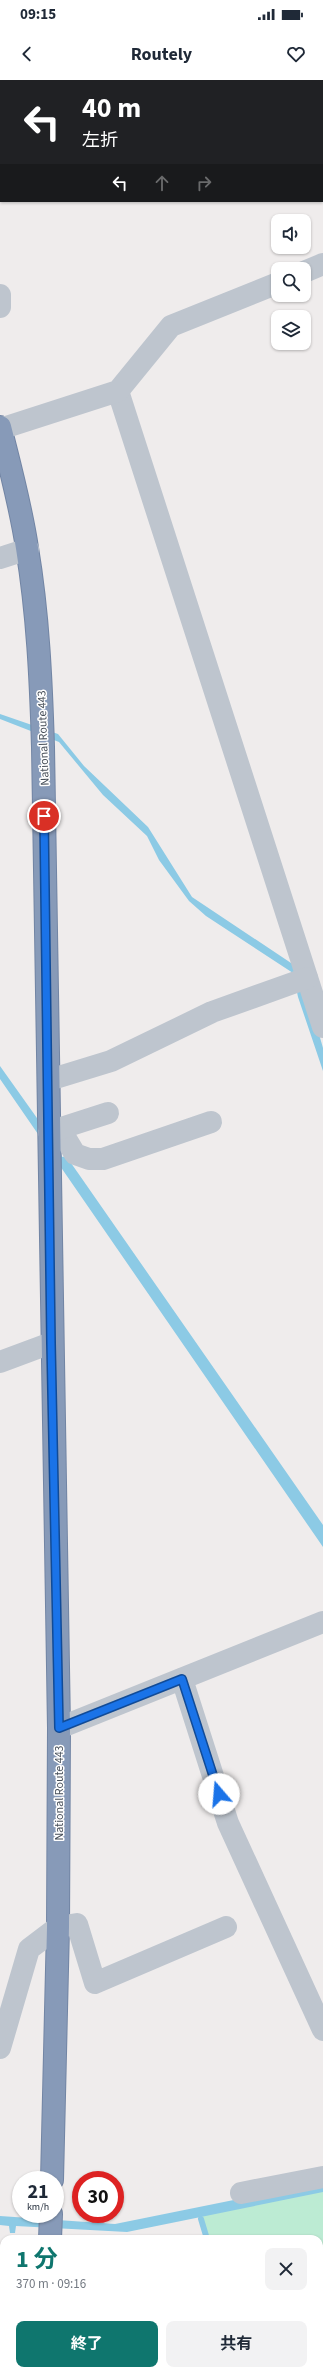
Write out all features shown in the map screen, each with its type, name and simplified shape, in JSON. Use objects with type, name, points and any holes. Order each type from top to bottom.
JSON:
[{"type":"highway","name":"National Route 443","points":[[0,428],[18,500],[28,549],[40,666],[49,1080],[55,1130],[51,1343],[59,1728],[58,1927],[52,2171]]},
{"type":"highway","points":[[50,2235],[51,2223]]},
{"type":"street","points":[[311,269],[323,264]]},
{"type":"street","points":[[0,428],[118,391],[171,326],[271,286]]},
{"type":"street","points":[[0,295],[0,307]]},
{"type":"street","points":[[118,391],[323,1027]]},
{"type":"street","points":[[0,558],[28,549]]},
{"type":"street","points":[[49,1080],[111,1061],[212,1012],[307,978]]},
{"type":"street","points":[[108,1113],[55,1130],[75,1154],[89,1159],[103,1159],[211,1122]]},
{"type":"street","points":[[0,1362],[51,1343]]},
{"type":"street","points":[[59,1728],[323,1622]]},
{"type":"street","points":[[182,1679],[228,1823],[323,2030]]},
{"type":"street","points":[[0,2048],[29,1949],[58,1927],[77,1924],[95,1983],[226,1927]]},
{"type":"street","points":[[241,2193],[323,2177]]},
{"type":"green space","points":[[323,2191],[323,2235],[208,2235],[202,2214]]},
{"type":"water","points":[[0,714],[58,734],[84,766],[148,827],[192,897],[297,967],[308,996],[323,1048],[323,1071],[298,997],[293,973],[206,916],[189,901],[159,860],[147,836],[103,795],[59,742],[0,719]]},
{"type":"water","points":[[0,1066],[59,1149],[62,1157],[66,1156],[78,1173],[323,1525],[323,1547],[0,1079]]},
{"type":"water","points":[[323,2182],[323,2192],[127,2232],[16,2226],[15,2233],[10,2233],[9,2226],[0,2225],[0,2216],[12,2217],[12,2223],[64,2223],[64,2220],[72,2221],[72,2223],[115,2224]]},
{"type":"waterway","points":[[201,2219],[206,2235]]},
{"type":"route","points":[[44,816],[49,1080],[51,1343],[59,1728],[182,1679],[219,1794]]}]
